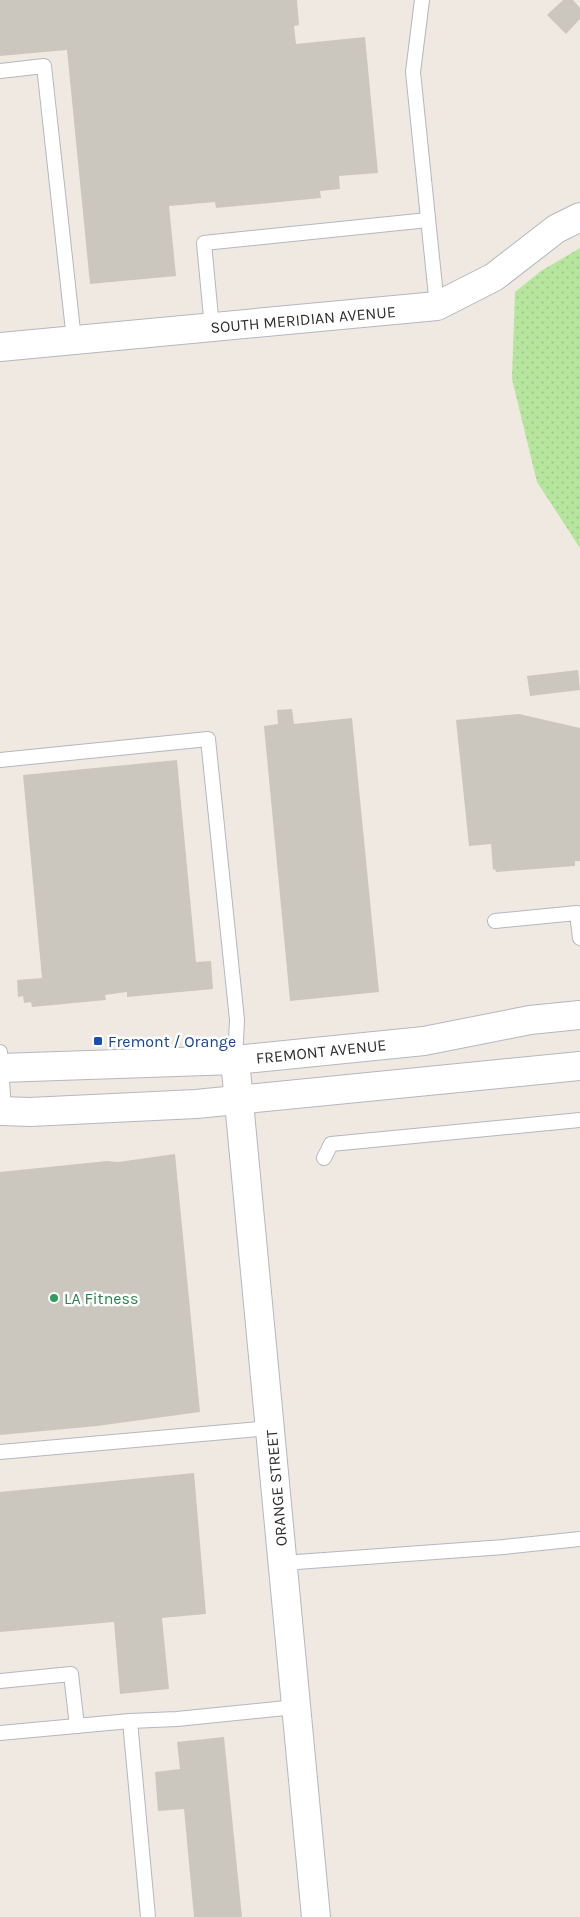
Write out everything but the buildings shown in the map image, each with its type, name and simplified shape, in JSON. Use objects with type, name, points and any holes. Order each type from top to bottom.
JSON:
[{"type":"street","name":"SOUTH MERIDIAN AVENUE","points":[[0,348],[437,306],[494,277],[556,229],[580,217]]},
{"type":"street","name":"FREMONT AVENUE","points":[[1,1062],[235,1060],[424,1041],[530,1020],[580,1015]]},
{"type":"street","name":"ORANGE STREET","points":[[235,1060],[316,1917]]},
{"type":"street","points":[[2,1110],[30,1112],[196,1104],[580,1066]]},
{"type":"lane","points":[[422,0],[413,72],[437,306]]},
{"type":"lane","points":[[0,71],[44,66],[74,340]]},
{"type":"lane","points":[[212,328],[204,242],[428,220]]},
{"type":"lane","points":[[0,760],[208,739],[236,1009],[235,1060]]},
{"type":"lane","points":[[495,921],[578,913],[580,938]]},
{"type":"lane","points":[[1,1062],[2,1110]]},
{"type":"lane","points":[[324,1158],[331,1144],[580,1120]]},
{"type":"lane","points":[[0,1452],[270,1428]]},
{"type":"lane","points":[[283,1563],[580,1539]]},
{"type":"lane","points":[[0,1681],[71,1674],[78,1726]]},
{"type":"lane","points":[[0,1733],[130,1721],[177,1719],[296,1707]]},
{"type":"lane","points":[[130,1721],[148,1917]]},
{"type":"green space","points":[[580,248],[580,548],[537,482],[512,379],[515,292],[541,271]]},
{"type":"place","name":"Fremont / Orange","points":[[98,1041]]},
{"type":"place","name":"LA Fitness","points":[[54,1298]]}]
